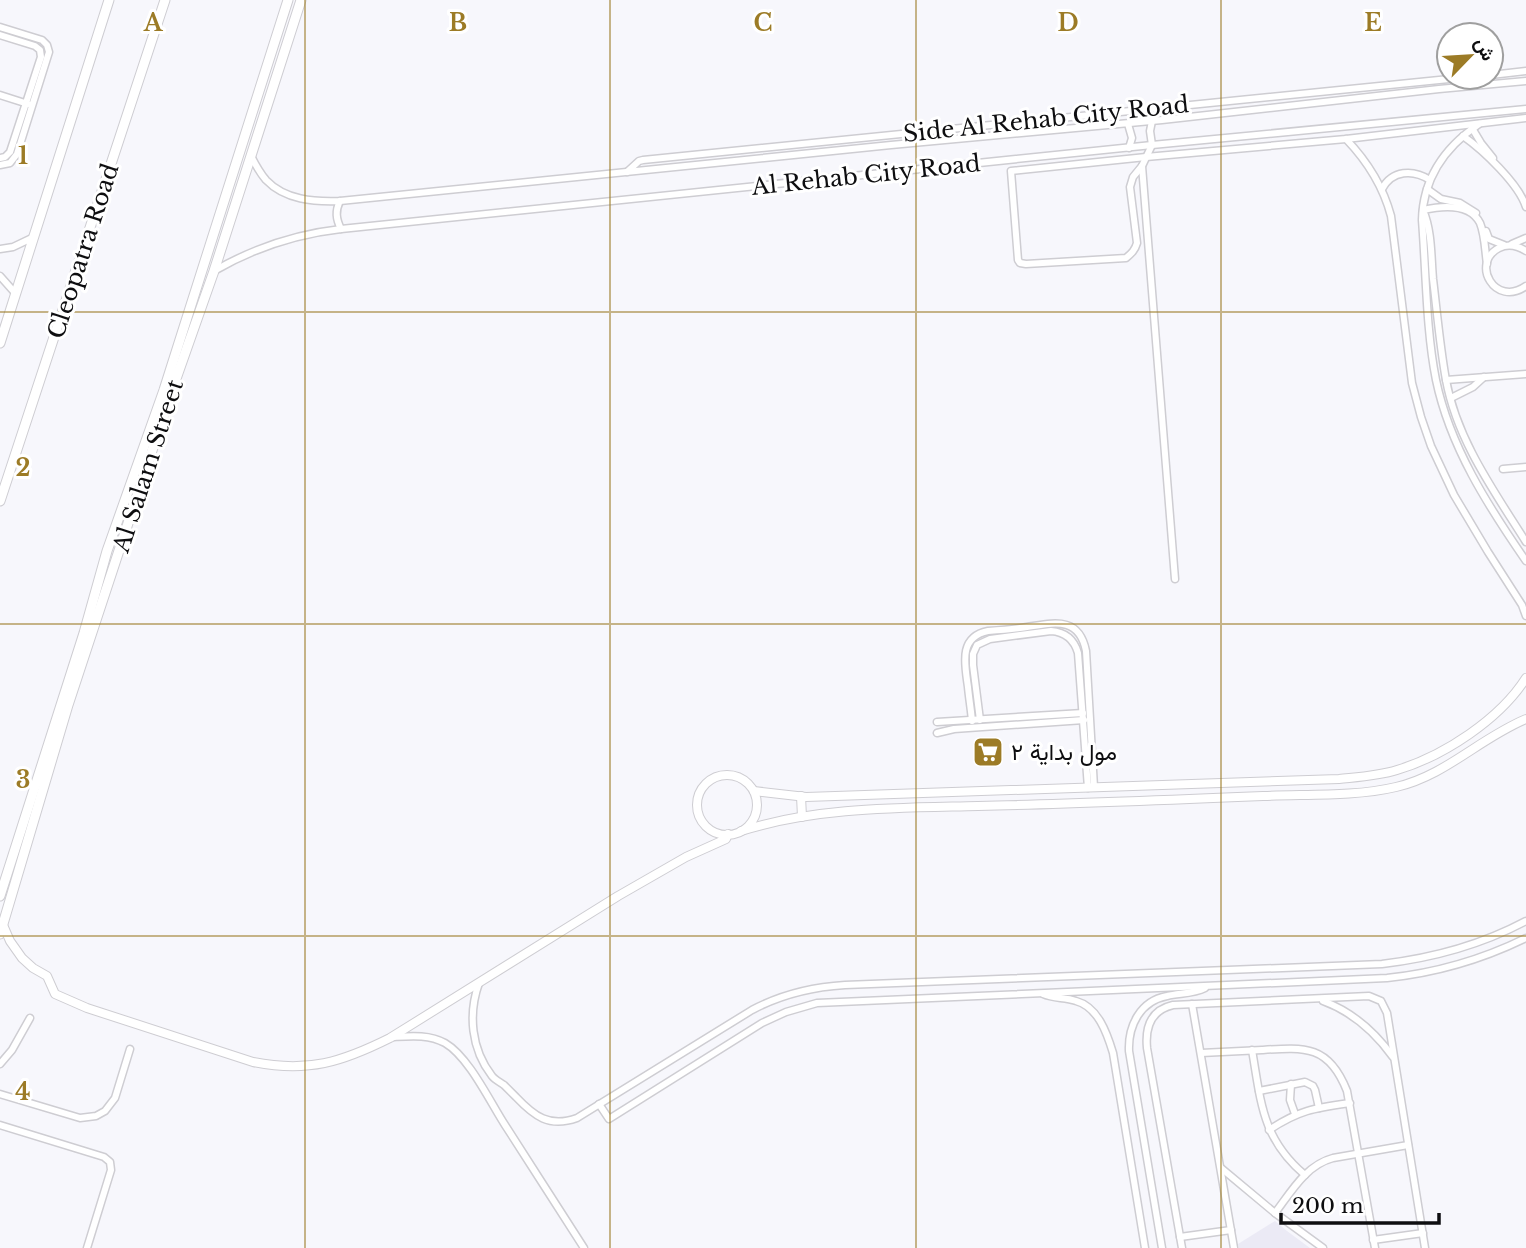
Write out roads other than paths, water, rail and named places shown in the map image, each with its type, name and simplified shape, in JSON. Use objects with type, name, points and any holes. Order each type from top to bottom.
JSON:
[{"type":"main road","points":[[0,343],[109,0]]},
{"type":"main road","name":"Cleopatra Road","points":[[0,501],[165,0]]},
{"type":"main road","name":"Al Salam Street","points":[[1,930],[68,705],[288,0]]},
{"type":"main road","name":"Al Salam Street","points":[[0,896],[84,633],[107,551],[214,271],[301,0]]},
{"type":"street","points":[[0,27],[42,40],[48,48],[48,56],[10,152],[0,158]]},
{"type":"street","points":[[0,35],[35,46],[40,50],[41,57],[15,157],[10,163],[0,165]]},
{"type":"street","points":[[1505,73],[1526,71]]},
{"type":"street","name":"Side Al Rehab City Road","points":[[627,172],[643,160],[1435,80]]},
{"type":"street","name":"Al Rehab City Road","points":[[250,155],[275,188],[308,201],[340,201],[1526,82]]},
{"type":"street","points":[[1383,85],[1384,95]]},
{"type":"street","points":[[1289,94],[1291,106]]},
{"type":"street","points":[[0,95],[29,104]]},
{"type":"street","points":[[1161,108],[1162,120]]},
{"type":"street","name":"Al Rehab City Road","points":[[214,271],[275,243],[341,229],[1526,109]]},
{"type":"street","points":[[1517,110],[1522,118]]},
{"type":"street","name":"Side Al Rehab City Road","points":[[1142,166],[1133,177],[1130,187],[1137,243],[1126,258],[1020,263],[1011,171],[1346,139],[1522,118]]},
{"type":"street","points":[[1152,121],[1152,145],[1142,166],[1175,579]]},
{"type":"street","points":[[1480,123],[1453,144],[1439,162],[1427,189],[1423,210],[1431,349],[1436,382],[1460,452],[1476,484],[1526,561]]},
{"type":"street","points":[[1128,124],[1132,138],[1129,148]]},
{"type":"street","points":[[1472,128],[1481,143],[1526,197]]},
{"type":"street","points":[[1267,134],[1268,146]]},
{"type":"street","points":[[1462,136],[1477,146],[1510,181],[1526,208]]},
{"type":"street","points":[[1346,139],[1366,162],[1382,190],[1393,222],[1412,383],[1431,446],[1454,495],[1524,605],[1526,615]]},
{"type":"street","points":[[1087,153],[1087,163]]},
{"type":"street","points":[[1382,190],[1385,183],[1392,178],[1407,173],[1430,180]]},
{"type":"street","points":[[1427,189],[1441,199],[1460,203],[1473,210],[1482,219],[1489,239],[1526,251]]},
{"type":"street","points":[[340,201],[336,212],[341,229]]},
{"type":"street","points":[[1423,210],[1439,206],[1458,208],[1472,214],[1479,221],[1482,231],[1488,277],[1492,284],[1506,292],[1515,292],[1526,286]]},
{"type":"street","points":[[1423,210],[1428,226],[1446,380],[1458,422],[1475,459],[1526,542]]},
{"type":"street","points":[[0,249],[13,247],[34,237]]},
{"type":"street","points":[[1487,264],[1493,252],[1526,238]]},
{"type":"street","points":[[0,276],[16,294]]},
{"type":"street","points":[[1446,380],[1526,373]]},
{"type":"street","points":[[1451,398],[1473,387],[1484,377]]},
{"type":"street","points":[[1503,469],[1526,467]]},
{"type":"street","points":[[976,720],[973,665],[975,649],[983,641],[1062,623],[1071,627],[1084,643],[1088,677],[1091,788]]},
{"type":"street","points":[[1015,633],[1061,632],[1069,637],[1076,647],[1089,757]]},
{"type":"street","points":[[754,791],[801,796],[1091,788],[1368,776],[1394,771],[1451,745],[1500,710],[1526,678]]},
{"type":"street","points":[[1500,710],[1510,715],[1510,726]]},
{"type":"street","points":[[937,733],[976,720],[1083,716]]},
{"type":"street","points":[[937,722],[960,725],[1083,716]]},
{"type":"street","points":[[741,831],[749,825],[757,809],[754,791],[736,776],[718,776],[704,786],[698,810],[701,818],[712,830],[728,834],[802,817],[876,810],[1358,792],[1412,783],[1447,767],[1510,726],[1526,719]]},
{"type":"street","points":[[1234,782],[1231,790],[1234,797]]},
{"type":"street","points":[[1209,783],[1213,792],[1211,798]]},
{"type":"street","points":[[801,796],[802,817]]},
{"type":"street","points":[[1,930],[22,958],[47,976],[55,994],[88,1008],[253,1062],[296,1066],[325,1063],[352,1056],[390,1038],[618,896],[686,857],[724,839],[728,834]]},
{"type":"street","points":[[479,983],[473,1011],[473,1029],[481,1056],[493,1078],[534,1115],[557,1121],[571,1120],[752,1010],[804,990],[827,986],[1367,965],[1414,960],[1444,953],[1477,943],[1526,921]]},
{"type":"street","points":[[599,1104],[608,1119],[752,1029],[786,1012],[828,1001],[1387,978],[1427,973],[1478,959],[1526,938]]},
{"type":"street","points":[[1290,966],[1287,976],[1291,983]]},
{"type":"street","points":[[1268,967],[1271,975],[1269,984]]},
{"type":"street","points":[[960,981],[956,989],[960,997]]},
{"type":"street","points":[[931,982],[936,989],[931,997]]},
{"type":"street","points":[[1162,1248],[1129,1051],[1129,1034],[1139,1013],[1150,1002],[1163,996],[1196,992],[1209,986]]},
{"type":"street","points":[[1041,993],[1053,998],[1075,1000],[1088,1007],[1104,1028],[1113,1053],[1145,1248]]},
{"type":"street","points":[[1182,1248],[1146,1039],[1149,1023],[1158,1011],[1173,1005],[1369,996],[1381,1002],[1387,1013],[1425,1248]]},
{"type":"street","points":[[1318,1000],[1360,1021],[1394,1058]]},
{"type":"street","points":[[1192,1004],[1234,1248]]},
{"type":"street","points":[[0,1066],[30,1018]]},
{"type":"street","points":[[390,1038],[426,1036],[447,1044],[464,1059],[584,1248]]},
{"type":"street","points":[[1200,1053],[1300,1048],[1320,1055],[1343,1079],[1350,1103],[1374,1244],[1423,1233]]},
{"type":"street","points":[[0,1094],[80,1118],[96,1116],[105,1111],[115,1098],[130,1049]]},
{"type":"street","points":[[1113,1053],[1129,1051]]},
{"type":"street","points":[[1252,1051],[1262,1111],[1269,1130],[1284,1155],[1305,1175]]},
{"type":"street","points":[[481,1085],[493,1078]]},
{"type":"street","points":[[1259,1091],[1306,1082],[1315,1090],[1319,1108]]},
{"type":"street","points":[[1291,1084],[1290,1100],[1295,1114]]},
{"type":"street","points":[[1269,1130],[1295,1114],[1350,1103]]},
{"type":"street","points":[[0,1125],[104,1157],[110,1163],[111,1170],[87,1248]]},
{"type":"street","points":[[1275,1213],[1305,1175],[1322,1161],[1408,1145]]},
{"type":"street","points":[[1221,1168],[1323,1248]]},
{"type":"street","points":[[1180,1237],[1231,1230]]},
{"type":"place","name":"مول بداية ۲","points":[[988,752]]}]
